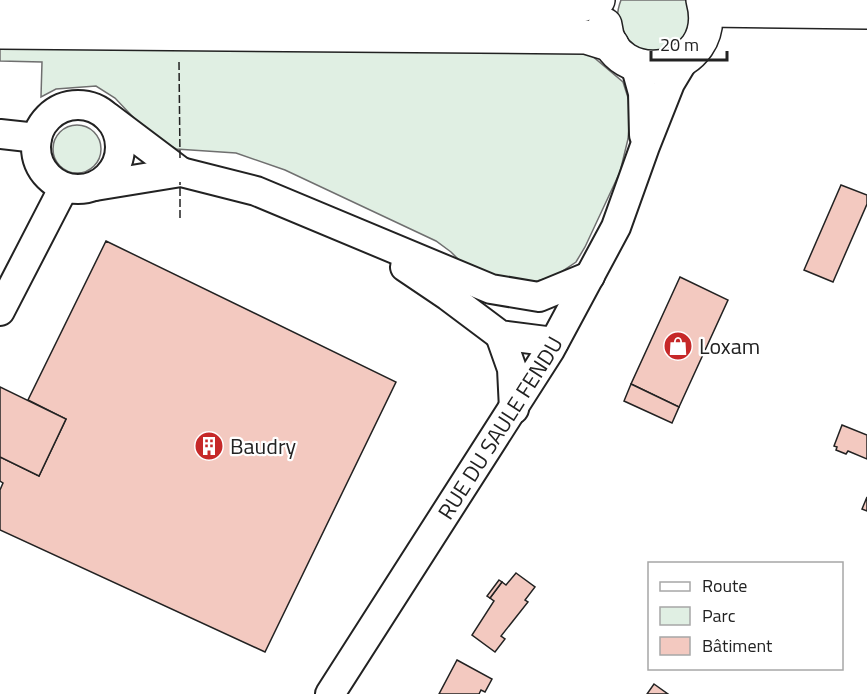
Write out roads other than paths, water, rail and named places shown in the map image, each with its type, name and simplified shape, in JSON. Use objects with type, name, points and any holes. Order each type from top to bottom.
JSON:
[{"type":"main road","points":[[0,7],[469,9],[578,6],[598,0]]},
{"type":"main road","points":[[607,0],[604,14],[605,30],[624,54]]},
{"type":"main road","points":[[0,32],[586,37],[650,68],[665,67],[685,58],[692,52],[706,26],[704,5],[867,12]]},
{"type":"street","name":"RUE DU SAULE FENDU","points":[[624,54],[643,93],[645,146]]},
{"type":"street","name":"RUE DU SAULE FENDU","points":[[330,694],[514,409],[554,342],[616,227],[670,83],[685,58]]},
{"type":"street","points":[[180,172],[85,189],[64,187],[45,173],[36,150],[37,138],[43,125],[52,115],[64,108],[77,105],[91,107],[104,114],[180,172],[256,191],[491,289],[539,297],[590,276]]},
{"type":"street","points":[[95,186],[105,180],[113,170],[120,146],[118,134],[104,114]]},
{"type":"street","points":[[0,134],[37,138]]},
{"type":"street","points":[[0,311],[64,187]]},
{"type":"street","points":[[351,231],[448,296],[500,335],[554,342]]},
{"type":"street","points":[[500,335],[512,369],[514,409]]},
{"type":"place","name":"Loxam","points":[[678,346]]},
{"type":"place","name":"Baudry","points":[[209,446]]}]
